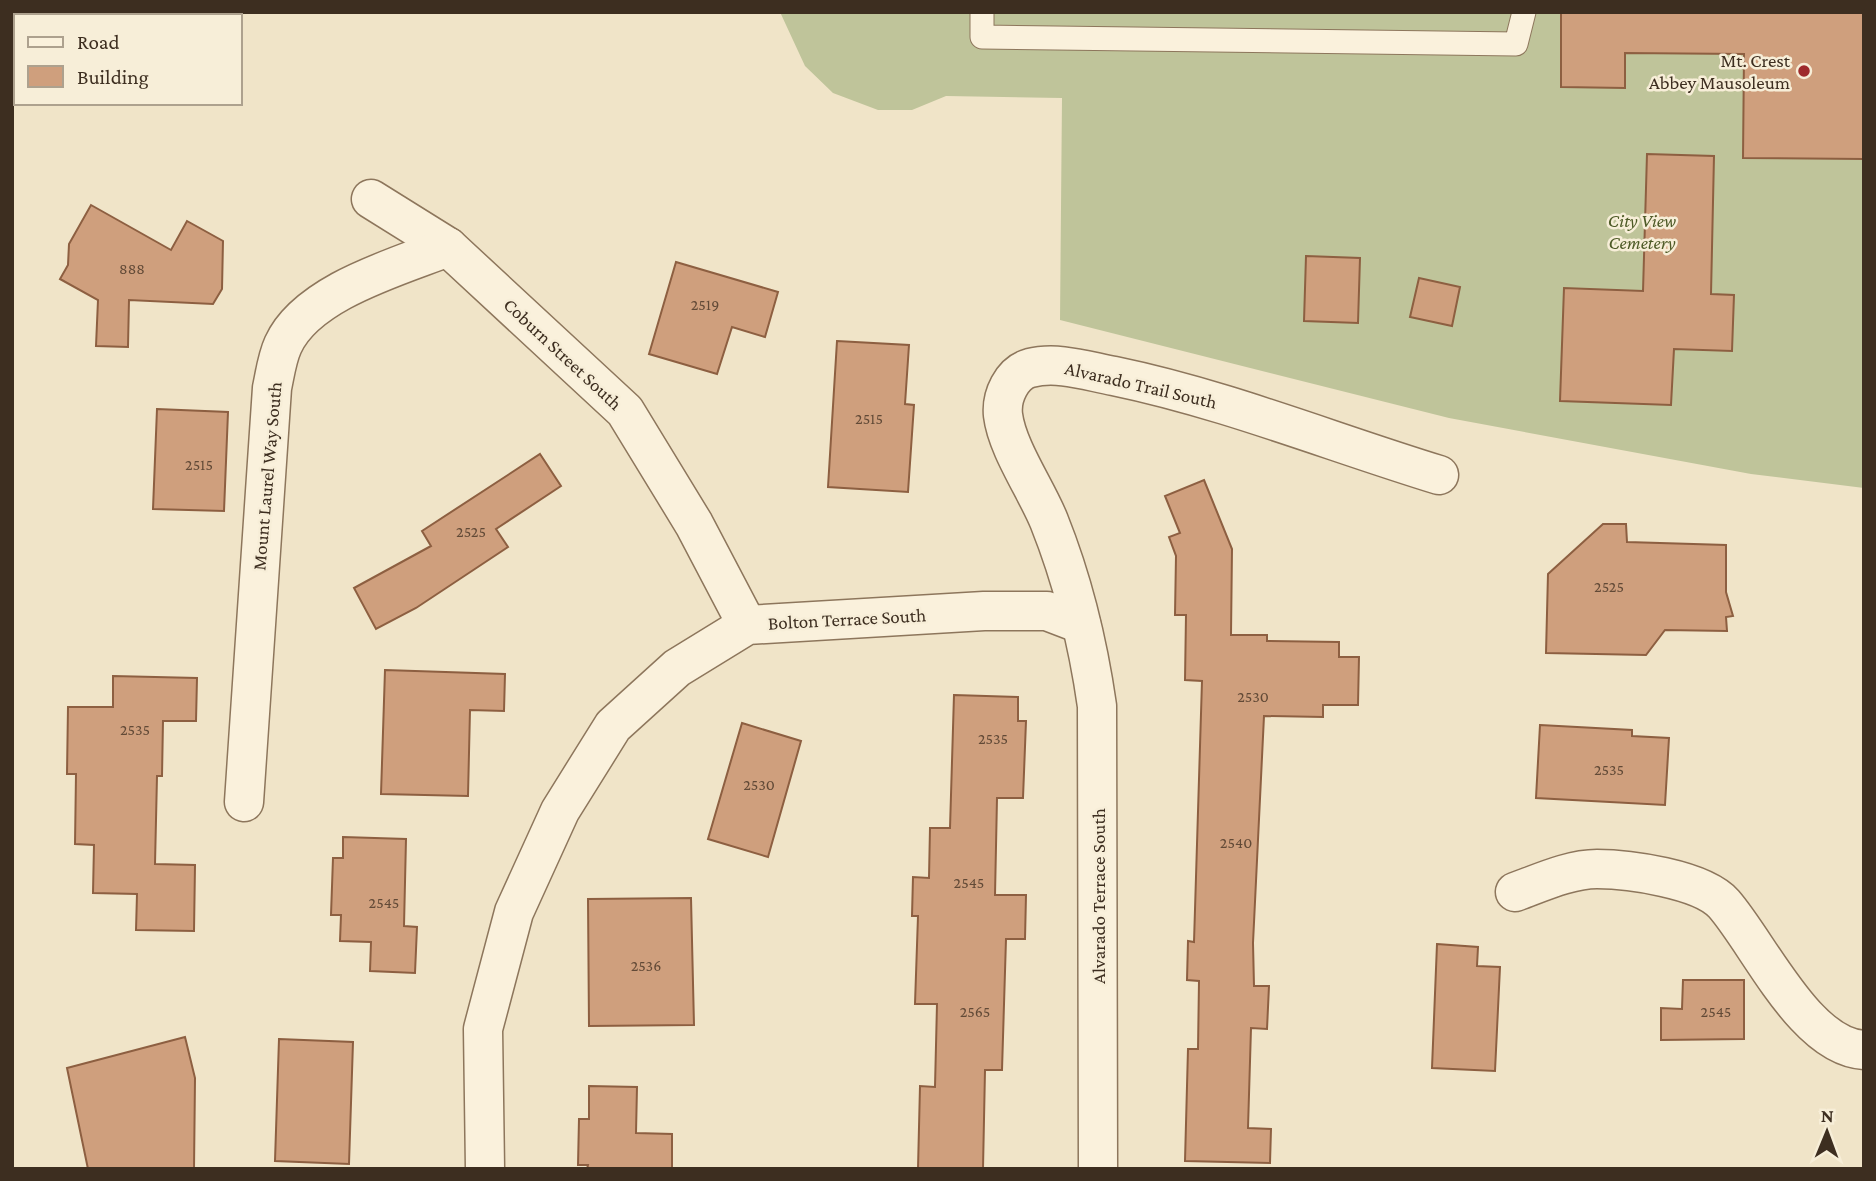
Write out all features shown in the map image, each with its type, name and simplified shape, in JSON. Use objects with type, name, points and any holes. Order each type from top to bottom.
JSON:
[{"type":"street","name":"Coburn Street South","points":[[371,199],[448,247],[625,411],[694,524],[747,625]]},
{"type":"street","name":"Mount Laurel Way South","points":[[244,802],[272,388],[283,344],[312,309],[353,284],[448,247]]},
{"type":"street","name":"Alvarado Trail South","points":[[1081,624],[1053,531],[1006,426],[1004,398],[1015,377],[1025,370],[1054,365],[1152,384],[1439,475]]},
{"type":"street","name":"Bolton Terrace South","points":[[485,1169],[483,1029],[514,912],[559,811],[613,726],[677,668],[747,625],[984,611],[1047,611],[1081,624]]},
{"type":"street","name":"Alvarado Terrace South","points":[[1081,624],[1097,706],[1098,1169]]},
{"type":"street","points":[[1515,892],[1547,880],[1595,869],[1644,874],[1691,884],[1722,901],[1796,1005],[1812,1021],[1850,1049],[1864,1050]]},
{"type":"lane","points":[[982,12],[982,37],[1516,44],[1524,12]]},
{"type":"green space","name":"City View Cemetery","points":[[780,12],[1864,12],[1864,488],[1751,474],[1449,418],[1060,320],[1062,98],[946,96],[912,110],[878,110],[833,93],[805,66]]},
{"type":"building","name":"Mt. Crest Abbey Mausoleum","points":[[1561,12],[1864,12],[1864,159],[1743,158],[1744,54],[1625,53],[1625,88],[1561,87]]},
{"type":"building","points":[[1647,154],[1714,156],[1711,294],[1734,295],[1732,351],[1674,349],[1671,405],[1560,401],[1564,288],[1643,291]]},
{"type":"building","points":[[91,205],[171,250],[187,221],[223,241],[222,289],[213,304],[129,300],[128,347],[96,346],[98,300],[60,279],[68,265],[69,244]]},
{"type":"building","points":[[1306,256],[1360,258],[1358,323],[1304,321]]},
{"type":"building","points":[[676,262],[778,292],[765,337],[732,327],[717,374],[649,354]]},
{"type":"building","points":[[1419,278],[1460,287],[1452,326],[1410,317]]},
{"type":"building","points":[[837,341],[909,345],[905,404],[914,405],[908,492],[828,487]]},
{"type":"building","points":[[157,409],[228,412],[224,511],[153,509]]},
{"type":"building","points":[[540,454],[561,486],[496,529],[508,547],[416,608],[376,629],[354,588],[431,546],[422,531]]},
{"type":"building","points":[[1204,480],[1232,549],[1231,635],[1267,635],[1267,641],[1339,642],[1339,657],[1359,657],[1358,705],[1323,705],[1323,717],[1264,716],[1253,943],[1254,986],[1269,986],[1267,1029],[1251,1028],[1248,1128],[1271,1129],[1270,1163],[1185,1161],[1188,1049],[1198,1049],[1199,981],[1187,980],[1188,941],[1194,942],[1202,681],[1185,680],[1186,615],[1175,615],[1176,556],[1169,537],[1180,533],[1165,496]]},
{"type":"building","points":[[1603,524],[1626,524],[1627,542],[1726,545],[1726,592],[1733,616],[1726,617],[1727,631],[1665,630],[1646,655],[1546,653],[1548,574]]},
{"type":"building","points":[[385,670],[505,674],[504,711],[470,710],[468,796],[381,794]]},
{"type":"building","points":[[113,676],[197,678],[196,721],[163,721],[162,776],[157,776],[155,864],[195,865],[194,931],[136,930],[137,894],[93,893],[94,845],[75,844],[76,774],[67,774],[68,707],[113,707]]},
{"type":"building","points":[[954,695],[1018,697],[1018,721],[1026,721],[1023,798],[997,798],[995,895],[1026,895],[1025,939],[1006,939],[1002,1070],[985,1070],[983,1169],[918,1169],[920,1086],[935,1087],[937,1004],[915,1004],[918,916],[912,916],[913,877],[929,878],[930,828],[950,828]]},
{"type":"building","points":[[742,723],[801,741],[768,857],[708,839]]},
{"type":"building","points":[[1540,725],[1632,730],[1632,736],[1669,738],[1665,805],[1536,798]]},
{"type":"building","points":[[343,837],[406,839],[404,926],[417,927],[415,973],[370,971],[371,942],[340,941],[341,915],[331,915],[333,858],[343,858]]},
{"type":"building","points":[[691,898],[694,1025],[589,1026],[588,899]]},
{"type":"building","points":[[1437,944],[1478,947],[1477,966],[1500,967],[1495,1071],[1432,1068]]},
{"type":"building","points":[[1683,980],[1744,980],[1744,1039],[1661,1040],[1661,1008],[1682,1009]]},
{"type":"building","points":[[185,1037],[195,1078],[194,1169],[88,1169],[67,1068]]},
{"type":"building","points":[[279,1039],[353,1042],[349,1164],[275,1161]]},
{"type":"building","points":[[589,1086],[637,1087],[636,1133],[672,1134],[672,1168],[587,1169],[588,1165],[578,1165],[579,1119],[589,1119]]},
{"type":"place","name":"Mt. Crest Abbey Mausoleum","points":[[1804,71]]}]
